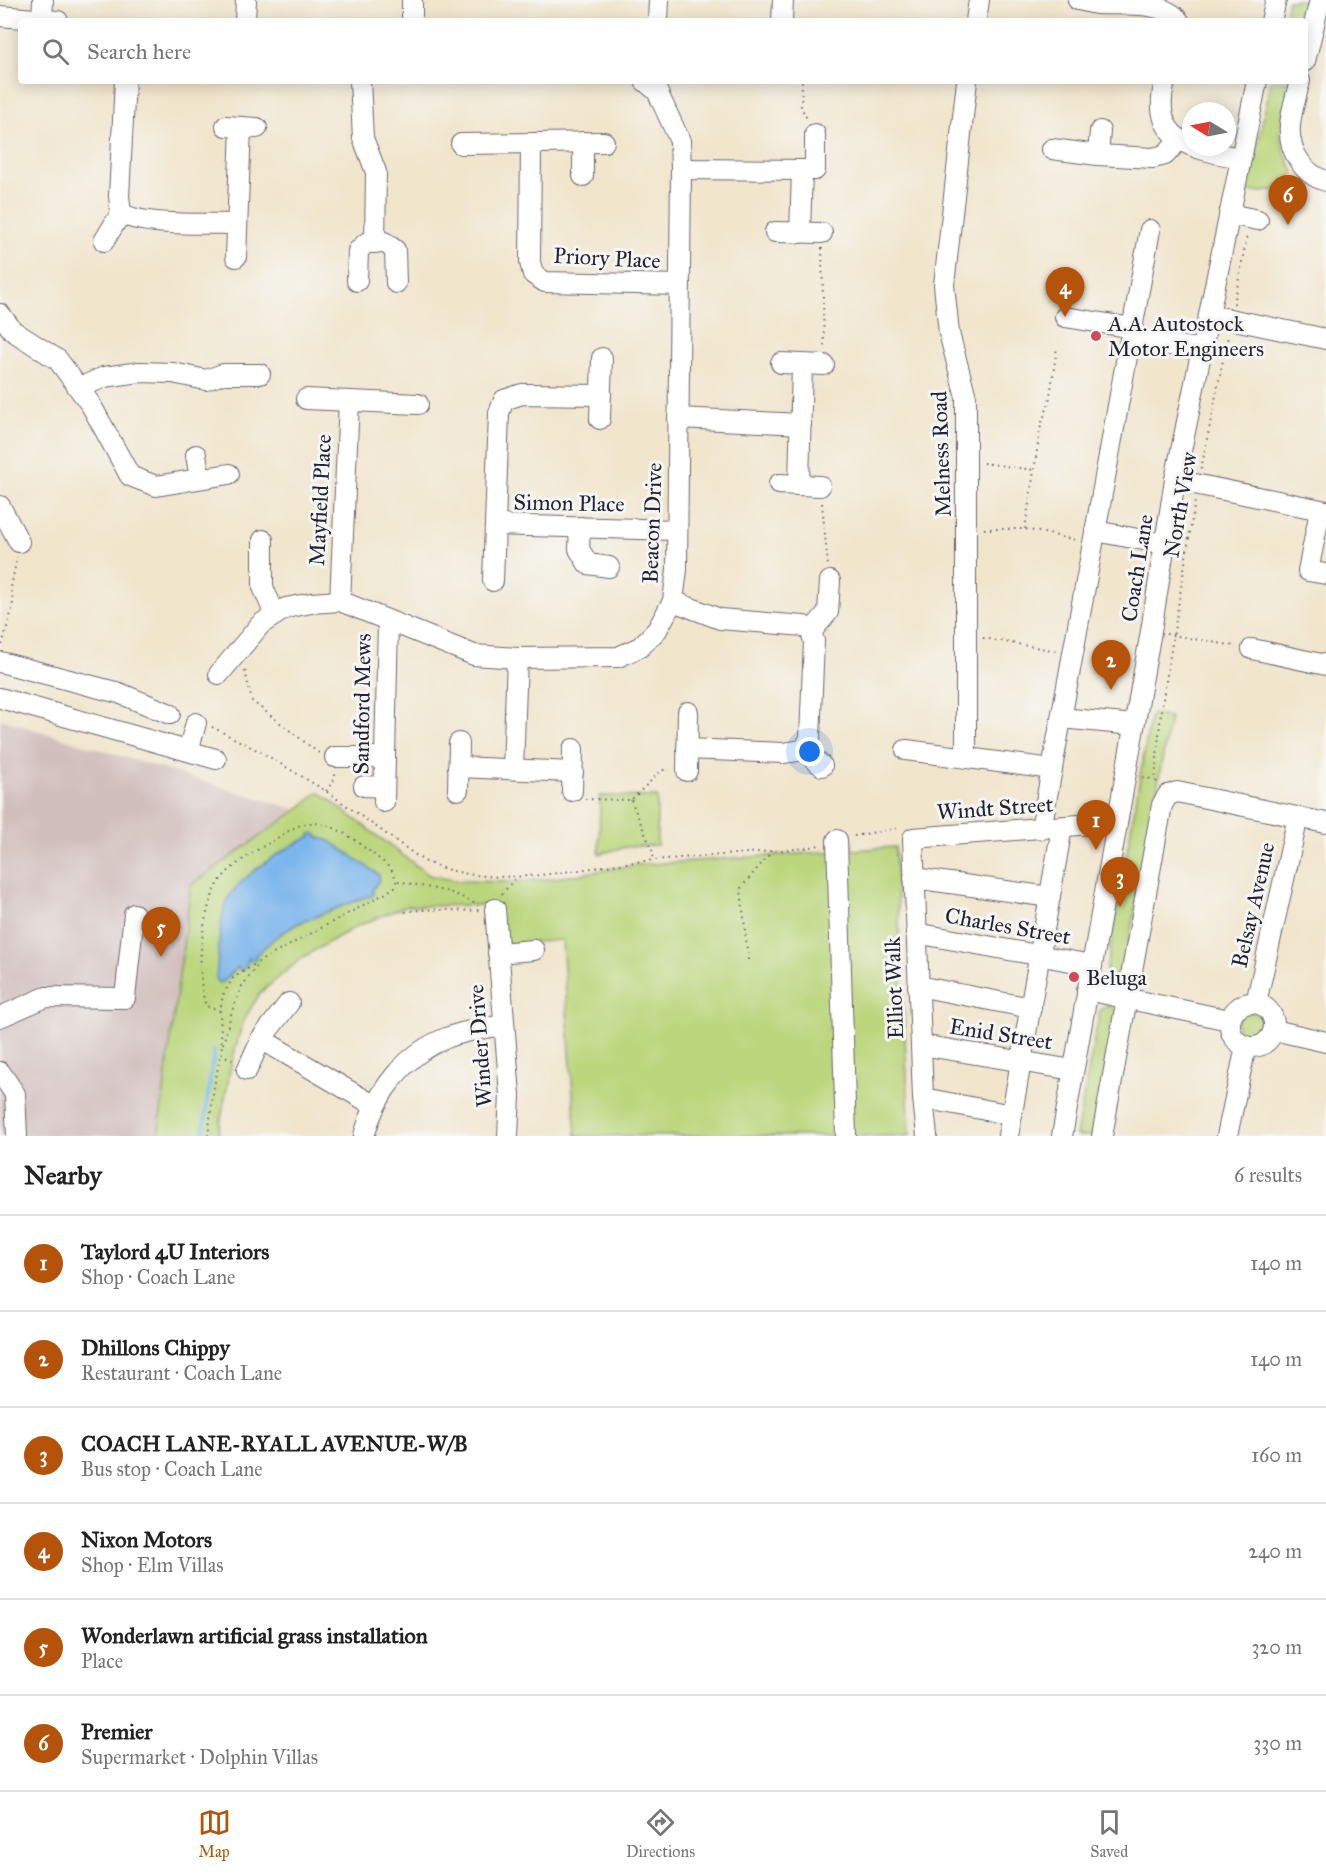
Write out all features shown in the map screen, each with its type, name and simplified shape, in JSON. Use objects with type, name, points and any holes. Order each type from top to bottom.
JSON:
[{"type":"street","points":[[43,0],[49,18]]},
{"type":"street","points":[[245,18],[246,0]]},
{"type":"street","points":[[412,0],[412,18]]},
{"type":"street","points":[[658,18],[659,0]]},
{"type":"street","points":[[782,18],[783,0]]},
{"type":"street","points":[[976,18],[979,0]]},
{"type":"street","points":[[1272,18],[1276,0]]},
{"type":"street","points":[[1088,8],[1144,3],[1167,7],[1176,18]]},
{"type":"street","points":[[1308,51],[1322,4]]},
{"type":"street","points":[[0,16],[25,18]]},
{"type":"street","points":[[104,241],[121,213],[119,196],[125,84]]},
{"type":"street","points":[[360,84],[363,138],[376,172],[375,243]]},
{"type":"street","name":"Beacon Drive","points":[[219,674],[261,624],[286,608],[311,603],[340,601],[474,655],[517,658],[618,657],[640,647],[657,630],[673,601],[676,570],[681,169],[680,141],[657,91],[649,84]]},
{"type":"street","name":"Melness Road","points":[[966,757],[965,635],[968,461],[966,397],[949,333],[944,285],[967,84]]},
{"type":"street","points":[[1164,84],[1162,92],[1165,118],[1170,130],[1179,140],[1194,148],[1240,158]]},
{"type":"street","name":"Coach Lane","points":[[1062,1136],[1151,631],[1175,480],[1256,84]]},
{"type":"street","points":[[1299,84],[1288,128],[1289,142],[1304,168],[1317,179],[1326,181]]},
{"type":"street","points":[[236,256],[242,127]]},
{"type":"street","points":[[1098,155],[1100,131]]},
{"type":"street","points":[[681,169],[815,170],[815,134]]},
{"type":"street","points":[[1052,149],[1098,155],[1159,157],[1169,152],[1179,140]]},
{"type":"street","points":[[583,142],[583,176]]},
{"type":"street","points":[[461,144],[604,142]]},
{"type":"street","name":"Priory Place","points":[[531,143],[530,262],[526,280],[680,285]]},
{"type":"street","points":[[800,233],[802,170]]},
{"type":"street","points":[[121,213],[130,219],[150,221],[237,224]]},
{"type":"street","points":[[1229,214],[1254,219]]},
{"type":"street","points":[[1041,829],[1150,230]]},
{"type":"street","points":[[775,232],[822,233]]},
{"type":"street","points":[[357,281],[358,251],[366,243],[384,242],[395,250],[396,283]]},
{"type":"street","points":[[0,314],[13,331],[58,360],[91,405],[130,476],[156,486],[229,474]]},
{"type":"street","points":[[1210,315],[1326,339]]},
{"type":"street","points":[[1065,317],[1203,350]]},
{"type":"street","points":[[600,419],[602,358]]},
{"type":"street","points":[[781,363],[824,365]]},
{"type":"street","points":[[799,485],[802,364]]},
{"type":"street","points":[[79,388],[104,377],[140,372],[159,366],[172,373],[206,380],[223,374],[260,374]]},
{"type":"street","name":"Simon Place","points":[[493,580],[499,413],[504,400],[522,394],[601,395]]},
{"type":"street","points":[[306,399],[418,404]]},
{"type":"street","name":"Mayfield Place","points":[[340,601],[349,401]]},
{"type":"street","points":[[678,418],[801,423]]},
{"type":"street","points":[[196,455],[200,478]]},
{"type":"street","points":[[1175,480],[1323,511],[1308,571],[1326,574]]},
{"type":"street","points":[[779,484],[820,486]]},
{"type":"street","points":[[0,506],[19,542]]},
{"type":"street","name":"Simon Place","points":[[495,525],[677,530]]},
{"type":"street","points":[[580,527],[579,549],[588,564],[609,567]]},
{"type":"street","points":[[1094,538],[1165,544]]},
{"type":"street","points":[[263,540],[263,587],[275,615]]},
{"type":"street","points":[[811,632],[828,612],[830,581]]},
{"type":"street","points":[[673,601],[720,619],[804,626],[811,632],[814,641],[810,738],[804,750]]},
{"type":"street","name":"Sandford Mews","points":[[364,786],[384,794],[388,621]]},
{"type":"street","points":[[1252,649],[1326,665]]},
{"type":"street","points":[[513,769],[517,658]]},
{"type":"street","points":[[0,662],[119,693],[159,716]]},
{"type":"street","points":[[0,698],[216,759]]},
{"type":"street","points":[[687,771],[688,712]]},
{"type":"street","points":[[1061,718],[1134,725]]},
{"type":"street","points":[[188,751],[202,724]]},
{"type":"street","points":[[458,790],[459,743]]},
{"type":"street","points":[[687,749],[783,753],[804,750],[822,766]]},
{"type":"street","points":[[458,767],[513,769],[572,781],[573,750]]},
{"type":"street","points":[[906,750],[1052,769]]},
{"type":"street","points":[[335,757],[385,757]]},
{"type":"street","points":[[1102,1136],[1162,805],[1168,795],[1177,792],[1326,823]]},
{"type":"street","name":"Belsay Avenue","points":[[1256,1003],[1298,817]]},
{"type":"street","name":"Windt Street","points":[[913,838],[1117,822]]},
{"type":"street","points":[[1008,1136],[1062,827]]},
{"type":"street","name":"Elliot Walk","points":[[913,838],[923,1098],[927,1136]]},
{"type":"street","points":[[837,840],[846,1136]]},
{"type":"street","points":[[914,878],[1050,897]]},
{"type":"street","name":"Winder Drive","points":[[495,909],[510,1095],[508,1136]]},
{"type":"street","points":[[0,1017],[46,997],[125,998],[134,914]]},
{"type":"street","name":"Charles Street","points":[[916,933],[1092,965]]},
{"type":"street","name":"Winder Drive","points":[[498,953],[534,950]]},
{"type":"street","points":[[918,986],[1031,1008]]},
{"type":"street","points":[[1087,990],[1229,1020]]},
{"type":"street","points":[[248,1070],[261,1039],[289,1003]]},
{"type":"street","points":[[1256,1003],[1264,1005],[1273,1017],[1274,1030],[1266,1042],[1257,1047],[1246,1046],[1238,1043],[1231,1033],[1229,1020],[1234,1011],[1244,1004],[1256,1003]]},
{"type":"street","points":[[364,1136],[375,1106],[386,1086],[404,1066],[435,1043],[471,1030],[504,1025]]},
{"type":"street","points":[[1274,1030],[1326,1042]]},
{"type":"street","points":[[261,1039],[375,1106]]},
{"type":"street","name":"Enid Street","points":[[921,1045],[1073,1070]]},
{"type":"street","points":[[1227,1136],[1246,1046]]},
{"type":"street","points":[[0,1072],[15,1094],[17,1136]]},
{"type":"street","points":[[923,1098],[1012,1115]]},
{"type":"path","points":[[802,84],[801,108],[815,134]]},
{"type":"path","name":"North View","points":[[1168,795],[1155,780],[1161,712],[1197,484],[1254,219]]},
{"type":"path","points":[[822,233],[824,365]]},
{"type":"path","points":[[1025,529],[1056,347]]},
{"type":"path","points":[[968,461],[1034,470]]},
{"type":"path","points":[[820,486],[830,581]]},
{"type":"path","points":[[967,530],[1025,529],[1094,538]]},
{"type":"path","points":[[0,651],[13,606],[11,587],[19,542]]},
{"type":"path","points":[[1151,631],[1252,649]]},
{"type":"path","points":[[965,635],[1073,654]]},
{"type":"path","points":[[240,650],[252,701],[323,757],[335,757]]},
{"type":"path","points":[[202,724],[261,752],[326,791],[424,861],[442,869],[484,877],[516,876],[654,860],[815,846],[899,828],[910,829],[913,838]]},
{"type":"path","points":[[572,781],[584,799],[631,800],[662,770],[687,771]]},
{"type":"path","points":[[631,800],[654,860]]},
{"type":"path","points":[[220,1011],[206,1006],[201,992],[199,971],[207,908],[220,880],[250,854],[297,827],[312,823],[333,827],[385,863],[392,871],[397,881],[396,886],[373,902],[260,961],[233,978],[223,995],[220,1011],[222,1054],[248,1070]]},
{"type":"path","points":[[748,960],[741,888],[772,851]]},
{"type":"path","points":[[495,909],[494,903],[516,876]]},
{"type":"path","points":[[397,881],[449,892],[469,900],[482,910],[423,908],[405,912]]},
{"type":"path","points":[[208,1136],[214,1086],[232,1011],[242,986],[260,961]]},
{"type":"shaded area","points":[[0,719],[297,810],[191,885],[158,1136],[0,1136]]},
{"type":"green space","points":[[1288,0],[1312,0],[1306,18],[1285,18]]},
{"type":"green space","points":[[1270,84],[1291,84],[1282,117],[1281,137],[1287,159],[1294,172],[1280,188],[1263,192],[1248,192]]},
{"type":"green space","points":[[1151,714],[1170,717],[1122,980],[1112,985],[1105,978]]},
{"type":"green space","points":[[319,792],[429,875],[457,881],[515,882],[550,879],[636,865],[895,847],[910,1136],[576,1136],[562,940],[509,944],[487,905],[406,906],[357,926],[303,957],[260,993],[243,1021],[231,1065],[218,1136],[158,1136],[191,885]]},
{"type":"green space","points":[[600,796],[657,797],[657,845],[625,847],[599,854]]},
{"type":"green space","points":[[1109,1005],[1116,1011],[1093,1136],[1076,1136],[1100,1010]]},
{"type":"green space","points":[[1250,1012],[1259,1016],[1263,1025],[1259,1034],[1250,1038],[1241,1034],[1237,1025],[1241,1016]]},
{"type":"water","points":[[310,834],[316,834],[317,837],[330,841],[379,875],[379,880],[372,891],[374,893],[371,897],[363,898],[297,924],[276,937],[255,956],[256,960],[249,958],[244,970],[239,970],[238,967],[223,982],[219,983],[216,978],[219,938],[228,899],[242,881],[253,872],[277,855],[310,837]]},
{"type":"waterway","points":[[203,1136],[214,1050]]},
{"type":"place","name":"Premier","points":[[1288,225]]},
{"type":"place","name":"Nixon Motors","points":[[1065,317]]},
{"type":"place","name":"A.A. Autostock Motor Engineers","points":[[1096,336]]},
{"type":"place","name":"Dhillons Chippy","points":[[1111,690]]},
{"type":"place","name":"Taylord 4U Interiors","points":[[1096,850]]},
{"type":"place","name":"COACH LANE-RYALL AVENUE-W/B","points":[[1120,907]]},
{"type":"place","name":"Wonderlawn artificial grass installation","points":[[161,957]]},
{"type":"place","name":"Beluga","points":[[1074,977]]}]
